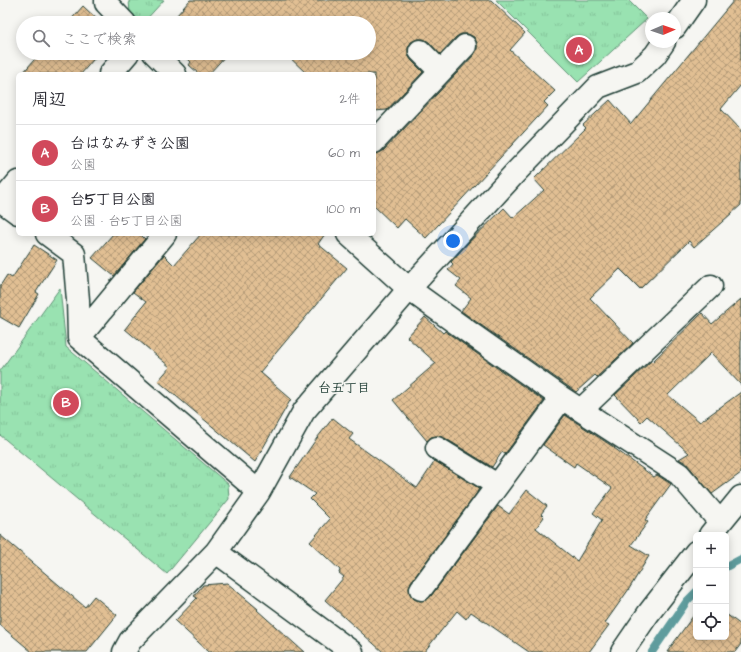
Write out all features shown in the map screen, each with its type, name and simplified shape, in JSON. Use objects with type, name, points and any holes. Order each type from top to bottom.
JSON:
[{"type":"street","points":[[106,0],[106,3],[118,16]]},
{"type":"street","points":[[681,18],[694,0]]},
{"type":"street","points":[[376,135],[465,46]]},
{"type":"street","points":[[124,652],[130,641],[216,552],[259,492],[304,411],[409,289],[598,87],[637,72],[660,48]]},
{"type":"street","points":[[420,51],[440,71]]},
{"type":"street","points":[[112,72],[122,60]]},
{"type":"street","points":[[161,60],[173,72]]},
{"type":"street","points":[[7,205],[16,186]]},
{"type":"street","points":[[50,236],[74,254],[78,300],[78,338],[259,492]]},
{"type":"street","points":[[78,338],[163,236]]},
{"type":"street","points":[[350,236],[409,289],[562,398],[679,474],[715,528],[741,497]]},
{"type":"street","points":[[582,410],[711,286]]},
{"type":"street","points":[[421,589],[562,398]]},
{"type":"street","points":[[437,448],[497,486]]},
{"type":"street","points":[[216,552],[352,652]]},
{"type":"street","points":[[622,652],[648,614],[693,556]]},
{"type":"green space","points":[[129,0],[164,0],[149,16],[132,16],[130,14]]},
{"type":"green space","points":[[496,0],[628,0],[645,17],[645,21],[578,82]]},
{"type":"green space","points":[[60,288],[66,347],[228,484],[229,499],[167,574],[0,435],[0,371]]},
{"type":"building","points":[[190,0],[491,0],[525,33],[510,50],[555,91],[544,102],[548,106],[426,238],[405,219],[397,228],[376,208],[376,154],[383,151],[474,55],[477,49],[477,43],[474,37],[468,34],[461,34],[456,37],[440,54],[429,42],[424,39],[417,39],[411,42],[408,48],[408,55],[423,72],[387,110],[376,111],[376,72],[305,72],[292,60],[376,60],[376,16],[176,16]]},
{"type":"building","points":[[734,0],[741,0],[741,85],[721,109],[741,130],[741,205],[694,247],[689,241],[640,289],[620,269],[590,298],[633,343],[597,377],[595,375],[576,392],[461,311],[471,298],[456,286],[461,280],[448,270],[453,264],[451,262],[466,245],[504,208],[513,218],[544,190],[534,179],[586,128],[583,125],[610,100],[631,124]]},
{"type":"building","points":[[83,6],[94,16],[74,16]]},
{"type":"building","points":[[34,60],[93,60],[83,72],[24,72]]},
{"type":"building","points":[[189,60],[222,60],[211,72],[197,72],[189,65],[191,62]]},
{"type":"building","points":[[111,236],[142,236],[145,239],[114,276],[92,258]]},
{"type":"building","points":[[199,236],[324,236],[318,244],[347,268],[260,372],[291,399],[255,462],[158,381],[170,367],[125,329],[146,302],[133,292],[164,255],[174,265]]},
{"type":"building","points":[[34,245],[57,260],[36,292],[39,294],[19,328],[0,317],[0,286],[7,275],[12,278]]},
{"type":"building","points":[[741,299],[741,385],[711,353],[668,395],[700,422],[741,392],[741,473],[712,494],[686,463],[679,459],[689,453],[647,416],[641,422],[615,395],[651,361],[652,362],[702,313],[712,324]]},
{"type":"building","points":[[425,317],[443,333],[445,331],[544,401],[505,454],[502,452],[492,467],[443,437],[431,437],[427,441],[393,400],[436,363],[407,337]]},
{"type":"building","points":[[565,415],[615,448],[654,477],[657,475],[671,484],[645,520],[648,522],[631,545],[649,556],[629,589],[605,623],[609,625],[589,652],[529,652],[471,612],[466,619],[457,611],[424,652],[383,652],[325,600],[344,577],[339,573],[340,570],[310,542],[330,519],[310,499],[315,494],[290,477],[333,418],[353,434],[349,439],[417,488],[435,461],[479,488],[477,493],[411,582],[409,588],[410,594],[414,599],[420,601],[426,600],[431,596],[498,506],[509,514],[527,490],[547,506],[541,514],[544,517],[536,528],[577,561],[602,520],[593,513],[612,488],[576,463],[574,467],[543,445]]},
{"type":"building","points":[[0,535],[85,607],[94,596],[117,615],[87,652],[32,652],[0,625]]},
{"type":"building","points":[[227,583],[258,609],[257,610],[304,652],[209,652],[175,621],[197,598],[194,596],[203,585]]},
{"type":"building","points":[[693,616],[693,640],[729,640],[729,616],[741,625],[741,644],[735,652],[667,652]]},
{"type":"waterway","points":[[729,565],[741,559]]},
{"type":"waterway","points":[[652,652],[687,601],[693,595]]},
{"type":"place","name":"台はなみずき公園","points":[[579,50]]},
{"type":"place","name":"台5丁目公園","points":[[66,403]]},
{"type":"district","name":"台五丁目","points":[[344,387]]}]
